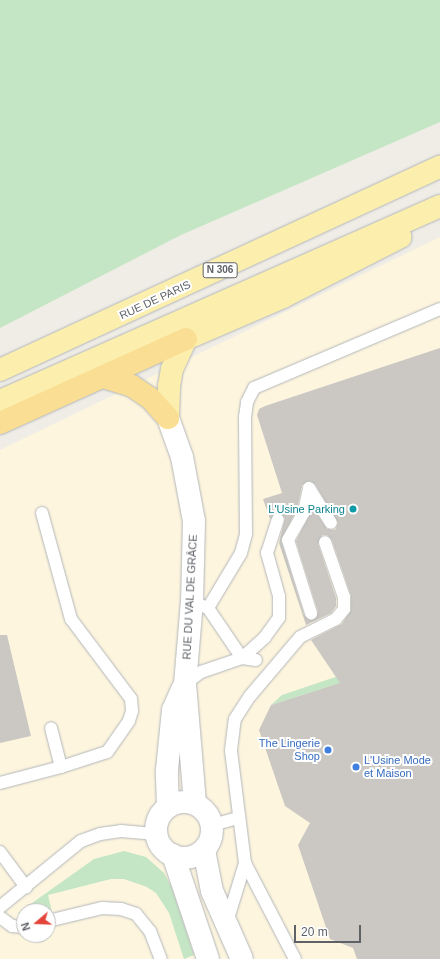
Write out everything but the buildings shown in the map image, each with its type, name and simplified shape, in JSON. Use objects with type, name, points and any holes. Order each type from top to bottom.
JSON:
[{"type":"highway","points":[[0,423],[186,340]]},
{"type":"highway","points":[[102,377],[132,386],[150,398],[168,418]]},
{"type":"main road","name":"RUE DE PARIS","points":[[0,370],[440,167]]},
{"type":"main road","name":"N 306","points":[[0,401],[440,206]]},
{"type":"main road","points":[[168,418],[168,386],[172,369],[186,340],[283,297],[384,247],[440,212]]},
{"type":"street","name":"RUE DU VAL DE GRÂCE","points":[[168,418],[182,457],[194,521],[200,605],[185,684],[173,710],[167,770],[168,806]]},
{"type":"street","name":"RUE DU VAL DE GRÂCE","points":[[185,684],[195,804]]},
{"type":"street","points":[[177,802],[195,804],[203,809],[212,825],[210,840],[204,850],[185,858],[173,855],[163,848],[157,834],[158,818],[168,806],[177,802]]},
{"type":"street","points":[[204,850],[212,891],[242,959]]},
{"type":"street","points":[[173,855],[208,959]]},
{"type":"lane","points":[[256,660],[242,658],[200,605],[241,553],[246,534],[246,402],[254,388],[440,309]]},
{"type":"lane","points":[[311,613],[288,540],[301,518],[309,488],[331,523]]},
{"type":"lane","points":[[0,784],[107,752],[129,721],[132,711],[131,700],[71,619],[42,513]]},
{"type":"lane","points":[[185,684],[201,672],[242,658],[265,637],[279,618],[279,596],[267,553],[278,520]]},
{"type":"lane","points":[[295,959],[245,863],[238,818],[232,750],[235,719],[250,696],[300,637],[336,619],[344,609],[344,597],[325,542]]},
{"type":"lane","points":[[51,728],[60,767]]},
{"type":"lane","points":[[212,825],[238,818]]},
{"type":"lane","points":[[0,907],[82,840],[100,834],[121,831],[157,834]]},
{"type":"lane","points":[[0,852],[26,887]]},
{"type":"lane","points":[[226,925],[245,863]]},
{"type":"lane","points":[[56,919],[102,908],[121,909],[136,914],[150,931],[161,959]]},
{"type":"lane","points":[[0,917],[12,926],[16,926]]},
{"type":"shaded area","points":[[440,237],[440,959],[0,959],[0,450]]},
{"type":"green space","points":[[0,0],[440,0],[440,122],[181,235],[0,328]]},
{"type":"green space","points":[[380,662],[341,683],[271,705],[282,695]]},
{"type":"green space","points":[[124,851],[146,857],[164,873],[172,888],[194,955],[184,959],[169,913],[156,893],[147,887],[124,879],[111,879],[48,895],[50,903],[32,903],[94,859]]},
{"type":"place","name":"L'Usine Parking","points":[[353,509]]},
{"type":"place","name":"The Lingerie Shop","points":[[328,750]]},
{"type":"place","name":"L'Usine Mode et Maison","points":[[356,767]]}]
